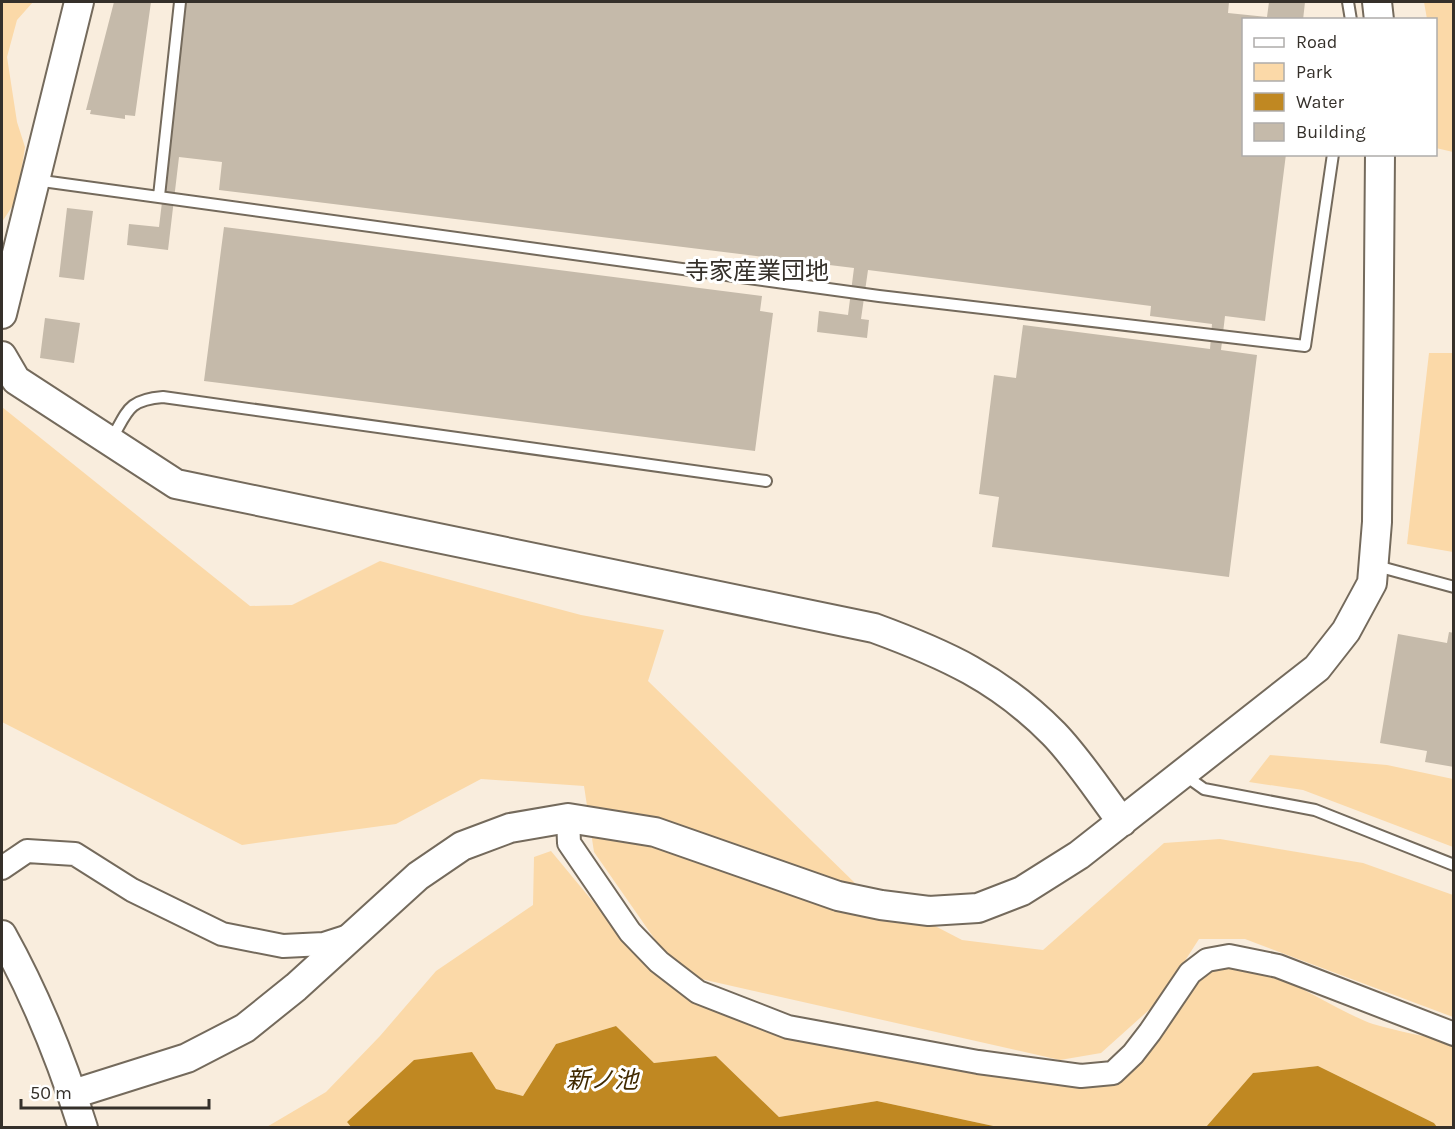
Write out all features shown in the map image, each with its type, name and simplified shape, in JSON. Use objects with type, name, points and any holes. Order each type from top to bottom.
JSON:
[{"type":"street","points":[[2,314],[79,2]]},
{"type":"street","points":[[1377,2],[1379,18]]},
{"type":"street","points":[[73,1094],[187,1058],[245,1028],[296,987],[418,876],[462,846],[510,828],[568,818],[655,832],[838,896],[929,911],[978,908],[1022,891],[1079,855],[1317,668],[1347,631],[1372,583],[1377,522],[1380,156]]},
{"type":"street","points":[[2,356],[16,380],[176,484],[874,628],[938,651],[987,678],[1055,735],[1122,822]]},
{"type":"street","points":[[568,818],[569,843],[630,932],[658,962],[698,992],[788,1027],[978,1062],[1081,1077],[1113,1073],[1139,1047],[1190,973],[1208,960],[1229,956],[1278,966],[1454,1034]]},
{"type":"street","points":[[2,868],[27,851],[75,854],[132,890],[222,934],[283,946],[324,944],[354,935]]},
{"type":"street","points":[[2,935],[28,982],[73,1094],[83,1128]]},
{"type":"lane","points":[[159,196],[180,2]]},
{"type":"lane","points":[[1348,2],[1351,18]]},
{"type":"lane","points":[[35,180],[879,296],[1305,346],[1333,156]]},
{"type":"lane","points":[[111,441],[130,407],[140,399],[163,397],[766,481]]},
{"type":"lane","points":[[1373,565],[1454,586]]},
{"type":"lane","points":[[1183,773],[1204,789],[1315,810],[1454,865]]},
{"type":"green space","points":[[2,2],[33,2],[17,20],[7,57],[17,122],[25,147],[17,199],[2,222]]},
{"type":"green space","points":[[1424,2],[1453,2],[1453,152],[1437,148],[1437,18],[1427,18]]},
{"type":"green space","points":[[1429,353],[1453,353],[1453,552],[1407,544]]},
{"type":"green space","points":[[2,407],[250,606],[292,605],[380,561],[581,615],[664,630],[648,681],[858,886],[962,940],[1043,950],[1164,843],[1220,839],[1363,863],[1453,895],[1453,1017],[1245,939],[1199,939],[1159,1001],[1101,1053],[1060,1060],[679,974],[594,852],[584,786],[481,779],[396,824],[242,845],[2,722]]},
{"type":"green space","points":[[1270,755],[1387,765],[1453,779],[1453,847],[1303,790],[1249,782]]},
{"type":"green space","points":[[551,851],[623,938],[693,1001],[1117,1082],[1197,979],[1212,969],[1230,966],[1249,968],[1293,984],[1373,1024],[1453,1043],[1453,1127],[1437,1127],[1434,1123],[1318,1066],[1253,1073],[1206,1127],[998,1127],[877,1101],[779,1117],[716,1056],[654,1063],[616,1026],[556,1044],[523,1096],[496,1089],[347,1122],[352,1127],[265,1128],[326,1092],[380,1036],[436,971],[533,905],[534,857]]},
{"type":"water","name":"新ノ池","points":[[616,1026],[654,1063],[716,1056],[779,1117],[877,1101],[998,1127],[352,1128],[347,1122],[414,1060],[472,1052],[496,1089],[523,1096],[556,1044]]},
{"type":"water","points":[[1318,1066],[1434,1123],[1437,1127],[1206,1127],[1253,1073]]},
{"type":"building","points":[[114,2],[151,2],[135,116],[125,115],[125,119],[90,114],[91,110],[86,110]]},
{"type":"building","points":[[186,2],[1229,2],[1228,13],[1267,17],[1269,2],[1305,2],[1303,18],[1242,18],[1242,156],[1286,156],[1265,321],[1225,316],[1221,350],[1257,355],[1229,577],[992,547],[999,497],[979,494],[994,375],[1016,378],[1023,325],[1210,349],[1212,324],[1150,316],[1151,306],[868,270],[861,319],[869,320],[867,338],[817,332],[819,311],[848,315],[854,268],[219,190],[222,162],[179,157],[168,250],[127,245],[129,224],[159,227]]},
{"type":"building","points":[[67,208],[93,211],[84,280],[59,277]]},
{"type":"building","points":[[224,227],[762,296],[760,311],[773,313],[755,451],[204,381]]},
{"type":"building","points":[[45,318],[80,323],[74,363],[40,358]]},
{"type":"building","points":[[1449,632],[1454,633],[1454,767],[1425,762],[1427,751],[1380,743],[1398,634],[1447,643]]},
{"type":"district","name":"寺家産業団地","points":[[757,271]]}]
